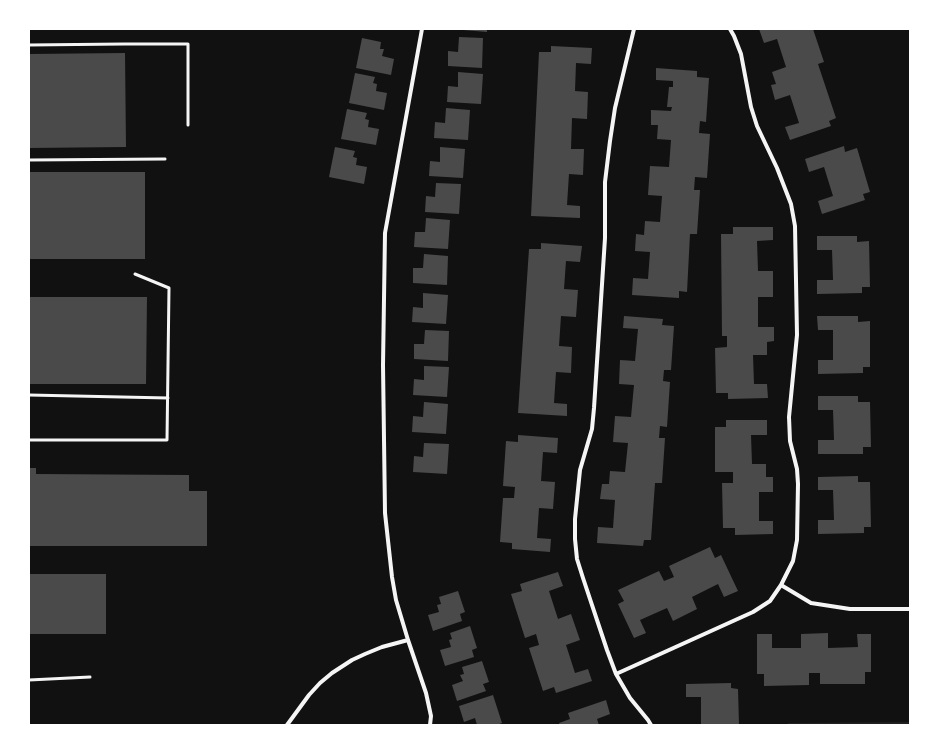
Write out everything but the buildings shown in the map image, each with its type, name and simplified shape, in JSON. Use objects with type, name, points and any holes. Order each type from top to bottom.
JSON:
[{"type":"street","points":[[422,29],[385,233],[383,365],[385,513],[392,577],[396,600],[426,694],[431,716],[430,725]]},
{"type":"street","points":[[634,29],[615,108],[610,141],[606,182],[605,238],[594,408],[592,429],[580,470],[575,518],[575,539],[577,559],[616,674],[630,698],[651,725]]},
{"type":"street","points":[[616,674],[753,612],[770,601],[781,586],[793,561],[797,540],[798,484],[797,469],[790,441],[789,417],[797,335],[795,226],[791,204],[757,126],[751,107],[742,54],[730,29]]},
{"type":"street","points":[[781,586],[811,603],[850,609],[910,608]]},
{"type":"street","points":[[287,725],[308,695],[332,673],[352,660],[365,654],[382,647],[408,640]]},
{"type":"lane","points":[[29,45],[188,44],[188,125]]},
{"type":"lane","points":[[29,160],[165,159]]},
{"type":"lane","points":[[29,440],[167,440],[170,288],[135,274]]},
{"type":"lane","points":[[29,395],[168,398]]},
{"type":"lane","points":[[29,680],[90,677]]},
{"type":"shaded area","points":[[910,722],[910,725],[788,725],[788,723]]}]
